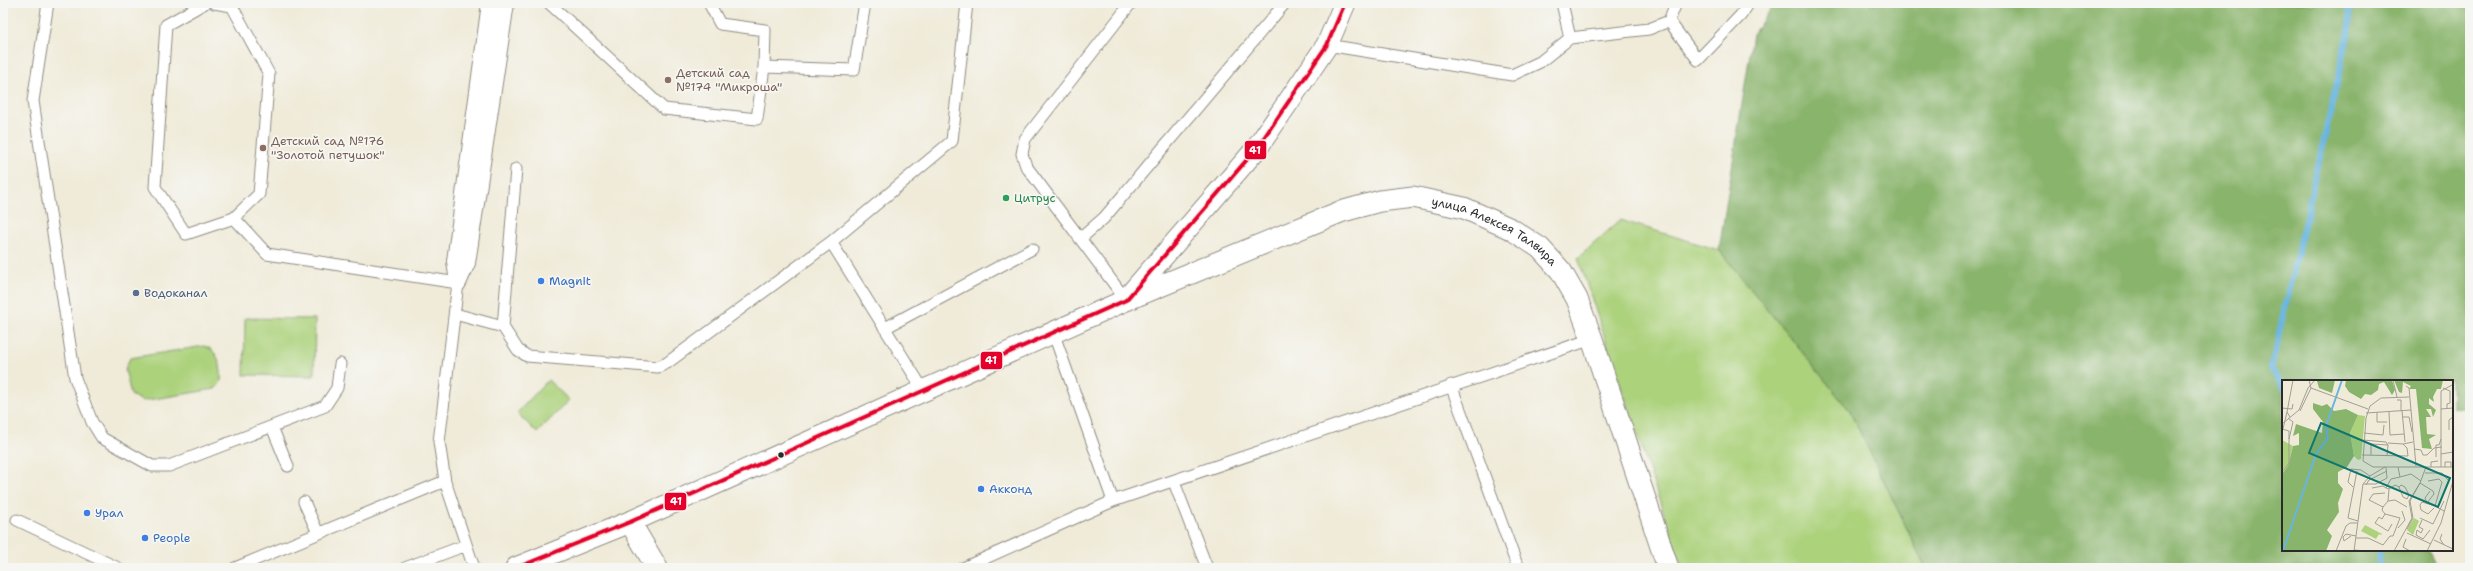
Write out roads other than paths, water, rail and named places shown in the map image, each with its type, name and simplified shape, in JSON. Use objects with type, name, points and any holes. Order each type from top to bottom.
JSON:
[{"type":"street","points":[[458,283],[455,261],[490,3]]},
{"type":"street","points":[[458,283],[467,263],[506,3]]},
{"type":"street","points":[[1126,300],[1257,148],[1327,45],[1345,3]]},
{"type":"street","name":"улица Алексея Талвира","points":[[516,568],[630,522],[1126,300],[1340,212],[1380,201],[1413,197],[1464,208],[1511,229],[1540,248],[1564,276],[1577,299],[1592,339],[1668,568]]},
{"type":"street","points":[[630,522],[657,568]]},
{"type":"lane","points":[[48,3],[33,100],[75,378],[92,422],[102,438],[152,466],[169,466],[325,406],[337,388],[340,364]]},
{"type":"lane","points":[[205,3],[166,25],[155,187],[186,234],[234,218],[260,194],[269,74],[232,6],[214,3]]},
{"type":"lane","points":[[549,3],[664,109],[756,119],[764,67],[765,30],[720,24],[709,3]]},
{"type":"lane","points":[[764,67],[854,70],[865,3]]},
{"type":"lane","points":[[516,169],[504,327],[518,350],[527,356],[658,367],[667,363],[831,242],[952,141],[967,3]]},
{"type":"lane","points":[[1126,300],[1026,166],[1022,154],[1025,139],[1131,3]]},
{"type":"lane","points":[[1080,239],[1104,218],[1285,3]]},
{"type":"lane","points":[[1562,3],[1570,38]]},
{"type":"lane","points":[[1327,45],[1512,75],[1540,62],[1570,38],[1649,29],[1669,21],[1676,3]]},
{"type":"lane","points":[[1669,21],[1698,60],[1741,15],[1749,3]]},
{"type":"lane","points":[[234,218],[267,254],[458,283],[439,442],[445,481],[474,568]]},
{"type":"lane","points":[[831,242],[924,391]]},
{"type":"lane","points":[[885,328],[1032,249]]},
{"type":"lane","points":[[455,314],[504,327]]},
{"type":"lane","points":[[1054,332],[1114,501]]},
{"type":"lane","points":[[963,568],[1114,501],[1174,482],[1451,385],[1592,339]]},
{"type":"lane","points":[[1451,385],[1518,568]]},
{"type":"lane","points":[[272,427],[288,466]]},
{"type":"lane","points":[[235,568],[445,481]]},
{"type":"lane","points":[[1174,482],[1207,568]]},
{"type":"lane","points":[[304,502],[318,534]]},
{"type":"lane","points":[[17,520],[118,568]]},
{"type":"lane","points":[[405,568],[466,545]]},
{"type":"waterway","points":[[2282,386],[2271,368],[2350,27],[2349,3]]},
{"type":"waterway","points":[[2379,551],[2380,568]]},
{"type":"place","name":"Детский сад №174 \"Микроша\"","points":[[668,80]]},
{"type":"place","name":"Детский сад №176 \"Золотой петушок\"","points":[[263,148]]},
{"type":"place","name":"Цитрус","points":[[1006,198]]},
{"type":"place","name":"Magnit","points":[[541,281]]},
{"type":"place","name":"Водоканал","points":[[136,293]]},
{"type":"place","name":"Акконд","points":[[981,489]]},
{"type":"place","name":"Урал","points":[[87,513]]},
{"type":"place","name":"People","points":[[145,538]]}]
